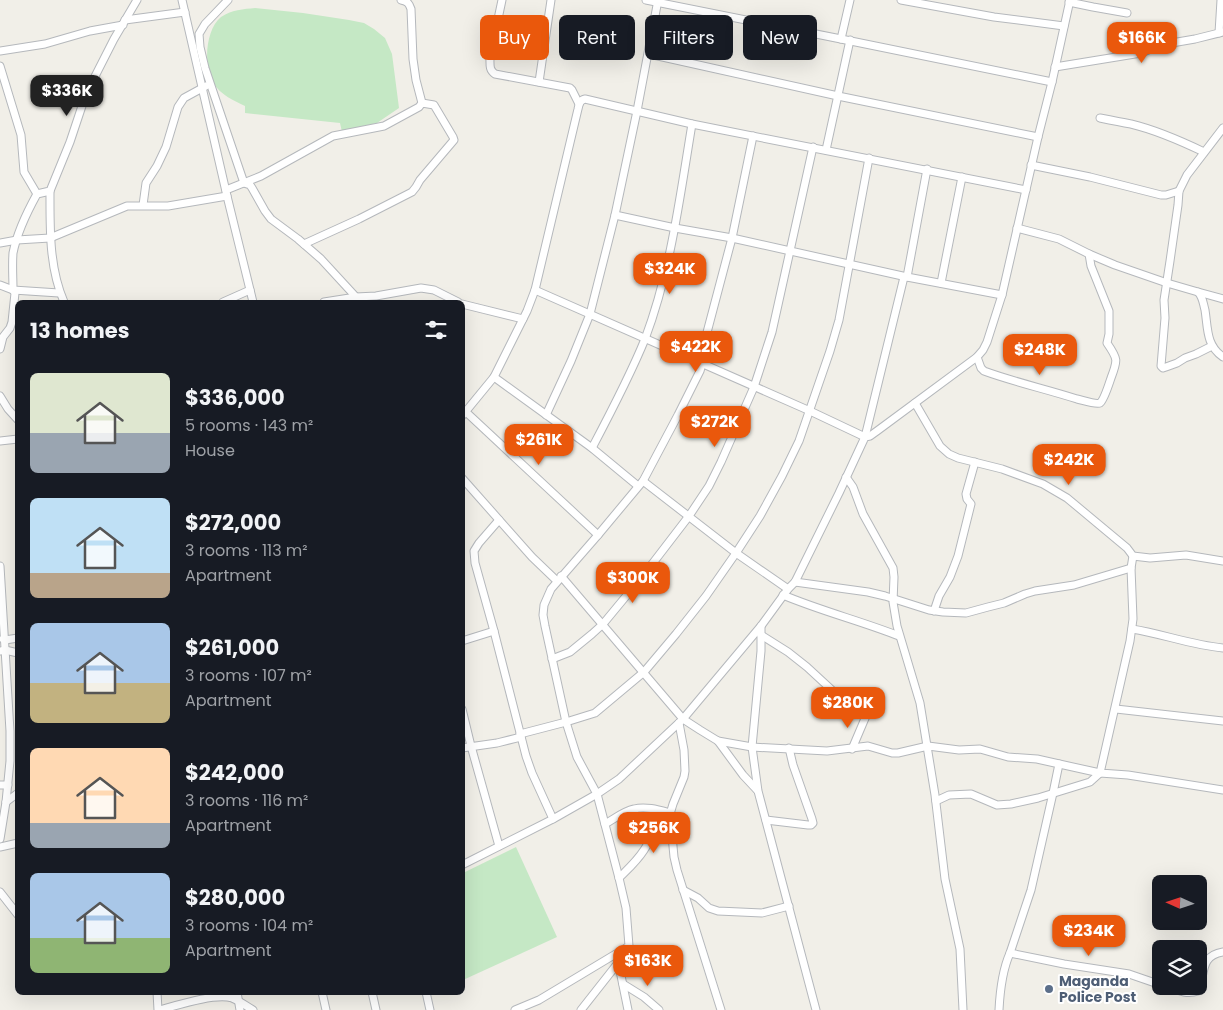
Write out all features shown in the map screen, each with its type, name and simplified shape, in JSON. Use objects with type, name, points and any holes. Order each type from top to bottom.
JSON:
[{"type":"street","points":[[63,300],[53,269],[50,238],[50,191],[70,142],[86,94],[114,39],[137,0]]},
{"type":"street","points":[[182,0],[252,300]]},
{"type":"street","points":[[228,0],[205,24],[199,34],[200,47],[210,84],[244,183]]},
{"type":"street","points":[[401,0],[406,1],[411,8],[412,59],[422,103]]},
{"type":"street","points":[[502,0],[490,57],[490,70],[495,74],[570,88],[580,104]]},
{"type":"street","points":[[539,82],[551,0]]},
{"type":"street","points":[[646,0],[1052,82]]},
{"type":"street","points":[[841,39],[850,0]]},
{"type":"street","points":[[901,0],[994,17],[1064,26]]},
{"type":"street","points":[[1055,67],[1141,53],[1160,45],[1221,33],[1221,0]]},
{"type":"street","points":[[535,290],[865,437],[870,436],[977,357],[983,350],[1002,295],[1070,1],[1093,8],[1127,13]]},
{"type":"street","points":[[656,15],[659,2]]},
{"type":"street","points":[[0,51],[45,44],[124,22],[184,12]]},
{"type":"street","points":[[826,150],[850,40]]},
{"type":"street","points":[[546,415],[590,314],[615,215],[647,60]]},
{"type":"street","points":[[675,60],[838,96],[1038,136]]},
{"type":"street","points":[[0,66],[21,135],[24,172],[38,194]]},
{"type":"street","points":[[143,205],[146,184],[166,148],[178,107],[184,98],[210,84]]},
{"type":"street","points":[[465,413],[494,377],[523,319],[535,290],[580,104],[585,99],[692,124],[1026,190]]},
{"type":"street","points":[[0,243],[50,238],[127,206],[168,206],[226,193],[333,136],[384,126],[419,107],[422,103]]},
{"type":"street","points":[[304,244],[359,220],[412,192],[454,140],[434,105],[422,103]]},
{"type":"street","points":[[1100,118],[1141,127],[1182,141],[1204,152]]},
{"type":"street","points":[[592,448],[620,394],[645,339],[665,273],[675,228],[692,124]]},
{"type":"street","points":[[1212,346],[1166,367],[1163,368],[1161,366],[1164,300],[1178,205],[1178,191],[1187,175],[1223,128]]},
{"type":"street","points":[[515,1010],[539,1000],[629,946],[626,908],[605,824],[596,794],[577,757],[566,722],[543,615],[544,605],[547,596],[559,579],[641,483],[700,371],[705,340],[732,238],[753,136]]},
{"type":"street","points":[[552,659],[570,652],[602,624],[646,572],[689,516],[709,486],[754,387],[772,332],[813,147]]},
{"type":"street","points":[[465,747],[496,743],[595,713],[644,672],[706,596],[736,553],[775,490],[799,441],[828,358],[839,320],[869,158]]},
{"type":"street","points":[[1032,165],[1161,195],[1178,191]]},
{"type":"street","points":[[465,863],[553,820],[619,779],[681,721],[761,626],[785,592],[795,582],[865,437],[905,277],[927,169]]},
{"type":"street","points":[[941,284],[962,176]]},
{"type":"street","points":[[244,183],[250,185],[271,219],[321,259],[361,299],[416,288],[425,288],[434,290],[454,300]]},
{"type":"street","points":[[0,348],[3,337],[12,322],[15,293],[13,290],[13,254],[17,240],[30,206],[38,194],[50,191]]},
{"type":"street","points":[[615,215],[732,238],[905,277],[1002,295]]},
{"type":"street","points":[[1017,228],[1059,239],[1089,254],[1167,283],[1223,299]]},
{"type":"street","points":[[977,357],[984,372],[1092,403],[1098,404],[1101,402],[1117,362],[1114,353],[1107,343],[1109,311],[1091,266],[1089,254]]},
{"type":"street","points":[[0,285],[13,290],[60,293]]},
{"type":"street","points":[[228,300],[250,290]]},
{"type":"street","points":[[1198,292],[1203,300],[1209,339],[1212,346],[1223,357]]},
{"type":"street","points":[[465,305],[523,319]]},
{"type":"street","points":[[494,377],[689,516],[785,592],[809,606],[874,626],[899,636]]},
{"type":"street","points":[[0,396],[15,417]]},
{"type":"street","points":[[915,403],[940,446],[949,454],[1002,469],[1055,490],[1067,498],[1134,556],[1150,558],[1186,555],[1223,561]]},
{"type":"street","points":[[465,415],[598,535]]},
{"type":"street","points":[[0,441],[15,439]]},
{"type":"street","points":[[934,611],[962,545],[971,504],[966,494],[975,462]]},
{"type":"street","points":[[846,477],[853,487],[863,514],[892,565],[894,577],[893,602],[899,636],[917,694],[928,746],[945,879],[960,949],[963,1010]]},
{"type":"street","points":[[465,481],[532,557],[559,579],[602,624],[644,672],[681,721],[718,741],[752,747],[827,751],[868,746],[892,753],[928,746],[959,750],[980,749],[1008,757],[1037,759],[1100,773],[1128,775],[1223,790]]},
{"type":"street","points":[[499,520],[474,551],[475,562],[529,766],[553,820]]},
{"type":"street","points":[[936,802],[949,795],[971,794],[997,805],[1011,804],[1090,782],[1100,773],[1130,641],[1133,619],[1131,568],[1134,556]]},
{"type":"street","points":[[0,566],[2,651],[10,731],[4,785],[6,802],[0,839]]},
{"type":"street","points":[[795,582],[868,592],[934,611],[966,614],[1004,604],[1035,590],[1074,585],[1131,568]]},
{"type":"street","points":[[761,626],[761,651],[752,747],[758,790],[816,1010]]},
{"type":"street","points":[[1132,628],[1200,645],[1223,648]]},
{"type":"street","points":[[465,640],[494,631]]},
{"type":"street","points":[[761,635],[781,647],[807,667],[847,704],[866,712],[852,748]]},
{"type":"street","points":[[2,639],[15,638]]},
{"type":"street","points":[[2,651],[15,653]]},
{"type":"street","points":[[1116,709],[1223,721]]},
{"type":"street","points":[[465,719],[499,846]]},
{"type":"street","points":[[681,721],[685,771],[669,813],[674,857],[721,1010]]},
{"type":"street","points":[[718,741],[743,775],[758,790]]},
{"type":"street","points":[[766,820],[808,825],[813,823],[789,748]]},
{"type":"street","points":[[1000,1010],[1005,964],[1031,890],[1059,764]]},
{"type":"street","points":[[6,802],[15,795]]},
{"type":"street","points":[[605,824],[632,809],[641,808],[669,813]]},
{"type":"street","points":[[619,878],[644,850],[659,823],[669,813]]},
{"type":"street","points":[[0,847],[15,844]]},
{"type":"street","points":[[683,890],[698,898],[709,908],[718,911],[762,914],[789,906]]},
{"type":"street","points":[[0,892],[15,911]]},
{"type":"street","points":[[1207,960],[1216,953],[1223,952]]},
{"type":"street","points":[[1010,953],[1129,974],[1152,982]]},
{"type":"street","points":[[616,954],[628,1010]]},
{"type":"street","points":[[581,1010],[618,963]]},
{"type":"street","points":[[623,984],[644,997],[659,1010]]},
{"type":"street","points":[[157,995],[159,1010],[209,998],[224,997],[239,1001],[253,1010]]},
{"type":"street","points":[[238,995],[240,1010]]},
{"type":"street","points":[[323,995],[326,1010]]},
{"type":"street","points":[[373,995],[376,1010]]},
{"type":"street","points":[[427,995],[430,1010]]},
{"type":"green space","points":[[255,8],[349,20],[364,23],[374,29],[385,38],[392,54],[399,108],[377,123],[342,132],[340,123],[245,113],[245,106],[224,94],[214,84],[208,68],[207,49],[212,31],[221,17],[233,11]]},
{"type":"green space","points":[[516,847],[557,937],[465,979],[465,872]]},
{"type":"place","name":"Maganda Police Post","points":[[1049,989]]}]
